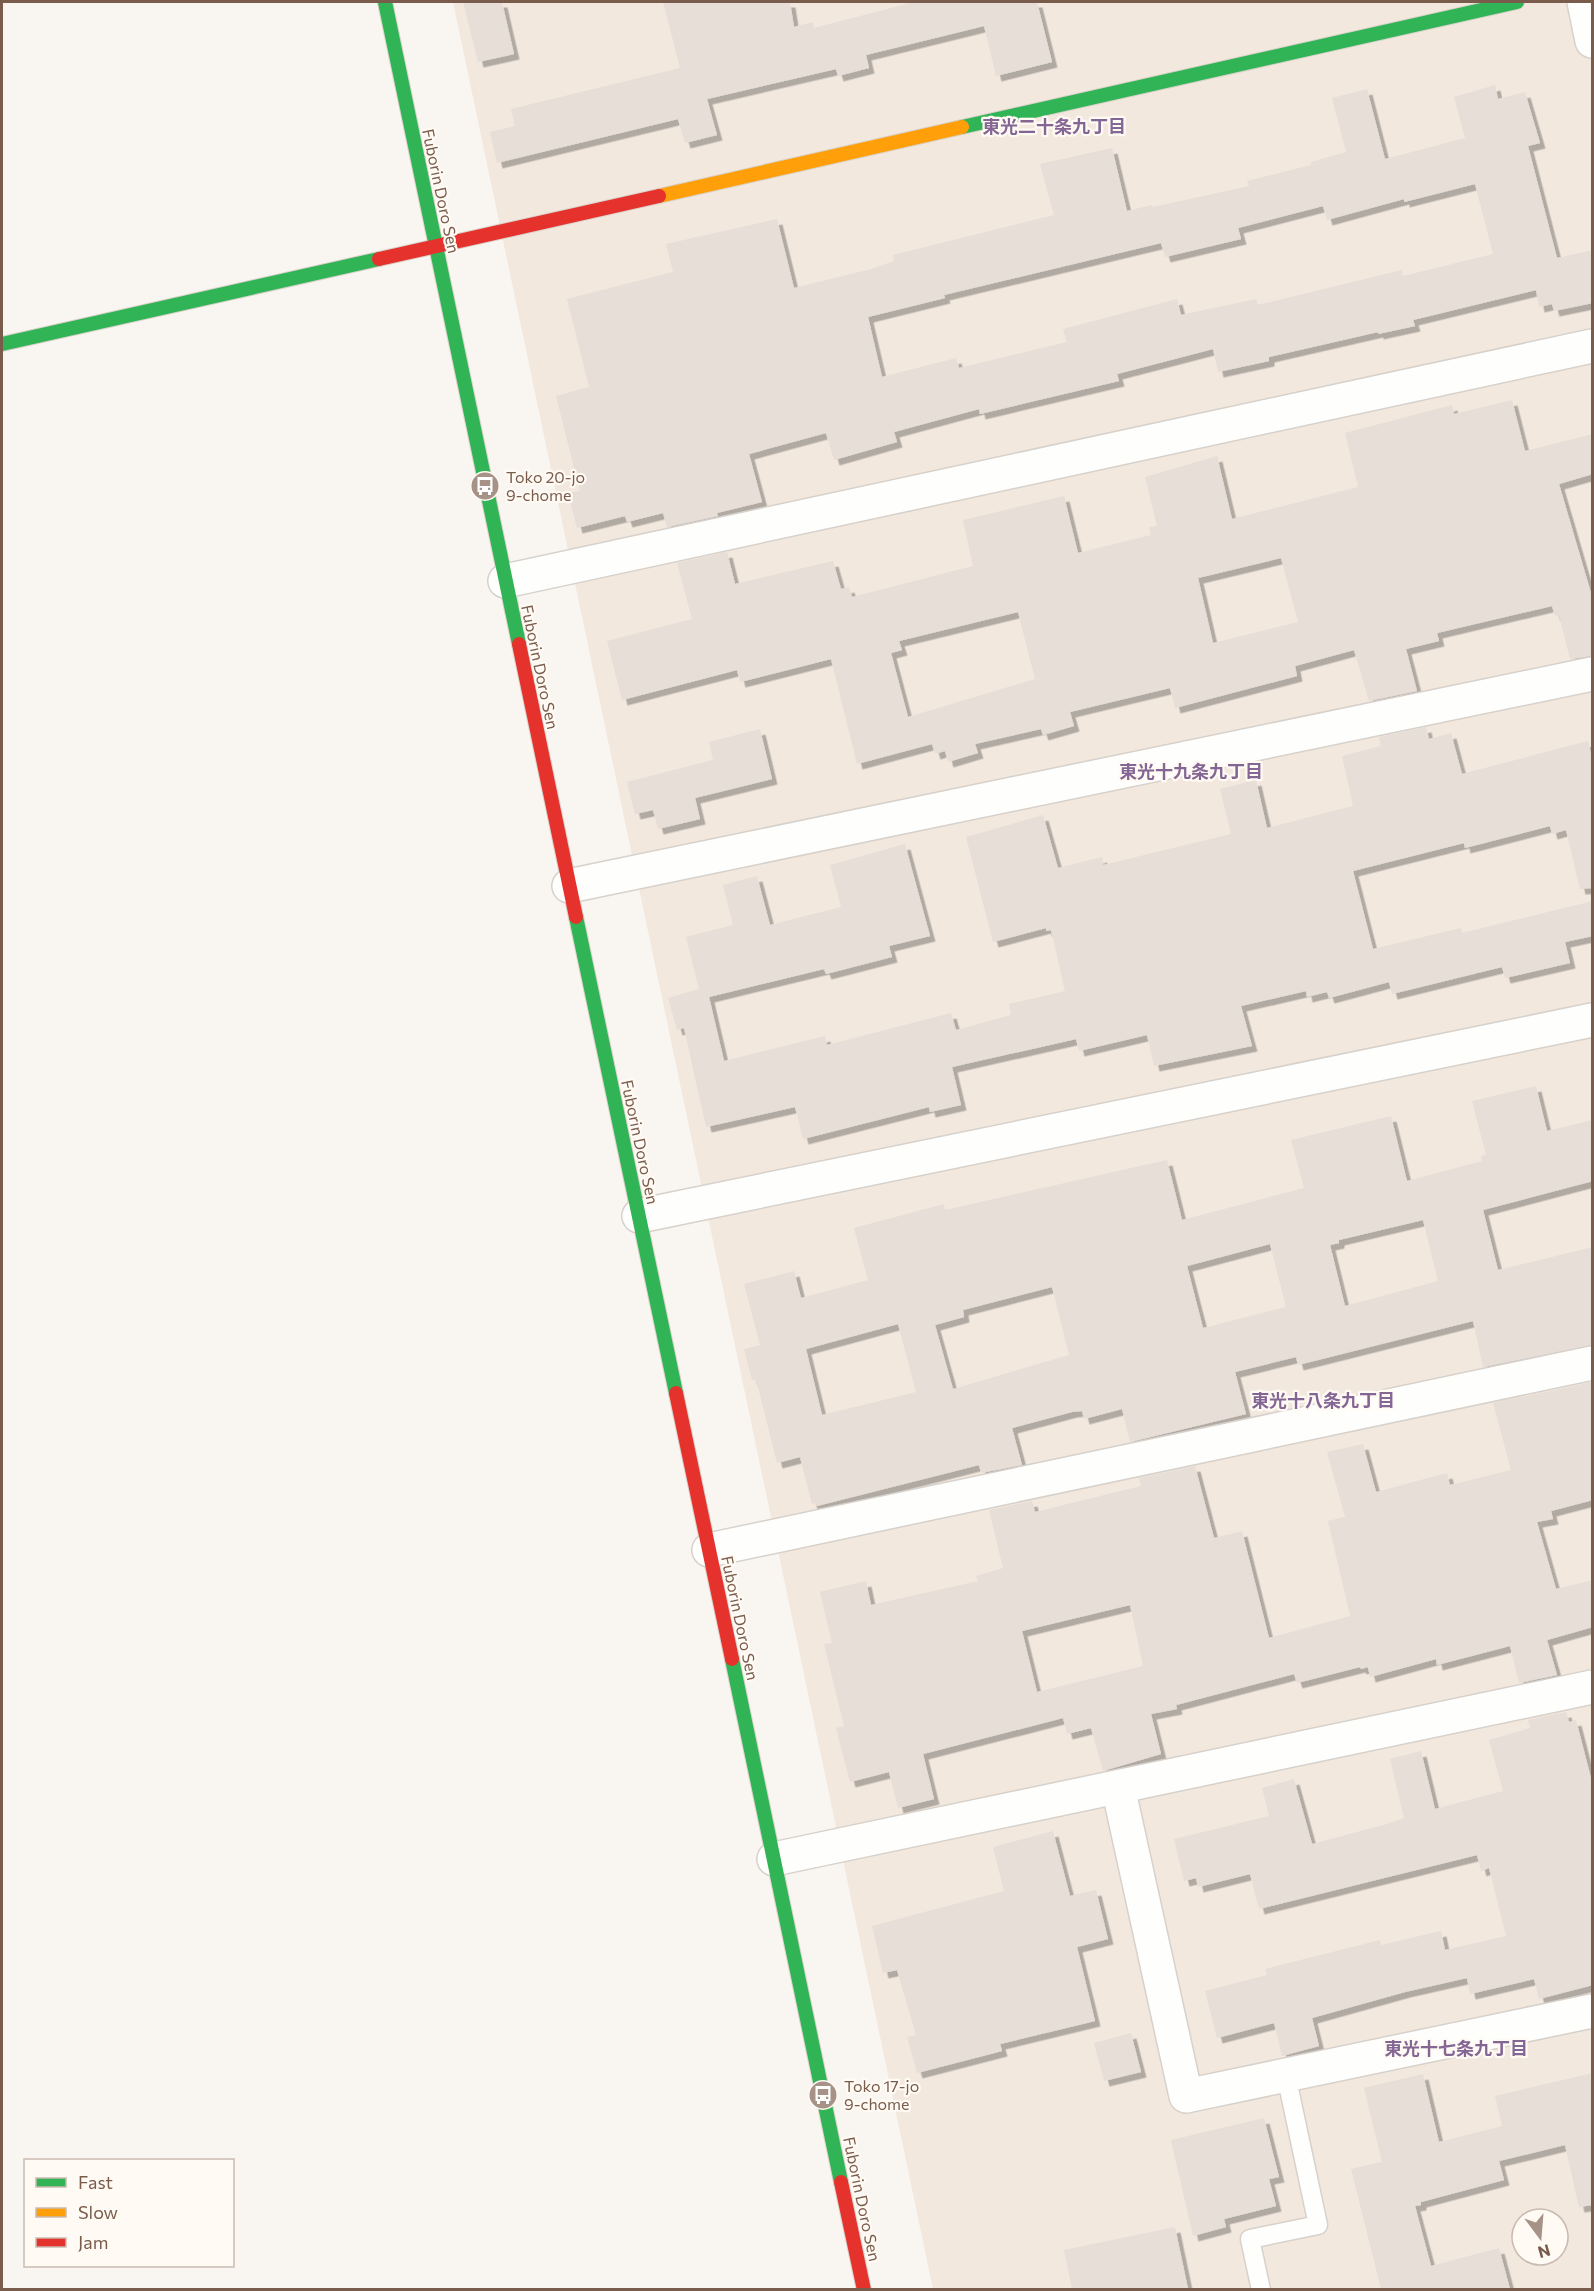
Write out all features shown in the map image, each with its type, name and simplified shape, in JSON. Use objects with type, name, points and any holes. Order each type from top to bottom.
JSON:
[{"type":"street","name":"Fuborin Doro Sen","points":[[385,2],[864,2289]]},
{"type":"street","points":[[2,344],[1517,2]]},
{"type":"street","points":[[1584,2],[1593,41]]},
{"type":"street","points":[[505,581],[1593,346]]},
{"type":"street","points":[[569,886],[1593,674]]},
{"type":"street","points":[[639,1216],[1593,1020]]},
{"type":"street","points":[[709,1550],[1593,1363]]},
{"type":"street","points":[[774,1859],[1593,1687]]},
{"type":"street","points":[[1118,1787],[1186,2096],[1593,2011]]},
{"type":"lane","points":[[1261,2289],[1250,2239],[1318,2225],[1286,2075]]},
{"type":"shaded area","points":[[453,2],[1592,2],[1592,2289],[933,2289]]},
{"type":"building","points":[[463,2],[502,2],[514,54],[478,62]]},
{"type":"building","points":[[663,2],[790,2],[794,27],[813,22],[814,28],[914,2],[1037,2],[1052,62],[996,76],[984,26],[866,55],[869,68],[838,76],[836,69],[707,99],[717,135],[685,143],[678,119],[497,163],[490,132],[515,126],[511,109],[680,68]]},
{"type":"building","points":[[1495,85],[1498,99],[1525,92],[1540,143],[1528,146],[1557,258],[1593,250],[1593,303],[1554,311],[1552,304],[1539,307],[1536,290],[1413,320],[1415,326],[1378,334],[1378,332],[1269,357],[1269,361],[1218,372],[1213,349],[1117,374],[1119,381],[980,414],[979,409],[894,432],[897,442],[834,460],[826,433],[749,454],[762,502],[717,513],[718,516],[667,527],[663,513],[627,522],[625,516],[577,528],[568,493],[580,491],[556,396],[589,387],[567,299],[673,272],[666,244],[777,219],[794,288],[871,269],[894,261],[893,255],[1054,215],[1040,164],[1112,148],[1127,211],[1152,205],[1153,207],[1249,186],[1247,181],[1311,165],[1311,162],[1346,152],[1332,98],[1367,89],[1385,159],[1465,138],[1454,97]],"holes":[[[1475,184],[1493,254],[1403,276],[1402,270],[1258,305],[1256,299],[1181,315],[1177,299],[1063,329],[1067,342],[959,368],[956,358],[882,377],[868,317],[945,298],[944,295],[1161,243],[1165,257],[1241,239],[1238,228],[1323,206],[1327,220],[1404,199],[1404,202]]]},
{"type":"building","points":[[1512,400],[1525,451],[1593,434],[1593,474],[1559,484],[1593,600],[1593,656],[1570,659],[1559,615],[1555,616],[1552,606],[1437,633],[1439,641],[1406,649],[1417,691],[1369,701],[1354,650],[1295,666],[1297,676],[1175,708],[1170,688],[1070,712],[1074,726],[1043,735],[1041,729],[975,744],[978,753],[948,762],[945,751],[935,754],[932,744],[857,764],[831,659],[740,682],[737,670],[622,700],[607,641],[692,619],[677,563],[727,552],[735,584],[833,561],[841,589],[849,587],[852,597],[973,566],[963,520],[1064,496],[1078,553],[1151,535],[1149,527],[1157,526],[1145,477],[1217,456],[1232,519],[1358,487],[1345,433],[1452,405],[1454,414]],"holes":[[[1281,558],[1298,622],[1213,643],[1198,578]],[[1018,612],[1035,679],[908,717],[891,653],[902,650],[899,641]]]},
{"type":"building","points":[[1426,727],[1429,739],[1451,733],[1462,774],[1588,741],[1593,762],[1593,888],[1580,889],[1566,830],[1552,834],[1550,826],[1465,848],[1464,843],[1353,871],[1373,949],[1461,928],[1462,933],[1593,901],[1593,936],[1565,942],[1570,963],[1505,978],[1502,967],[1392,994],[1389,982],[1329,998],[1327,992],[1307,997],[1306,991],[1241,1006],[1252,1046],[1154,1066],[1147,1035],[1079,1051],[1076,1039],[952,1067],[961,1105],[930,1112],[929,1107],[803,1139],[795,1107],[706,1127],[684,1028],[677,1030],[668,998],[699,989],[686,937],[733,925],[723,885],[757,876],[770,925],[841,907],[830,865],[905,844],[930,936],[889,946],[892,957],[826,974],[824,969],[709,997],[724,1061],[825,1036],[827,1045],[951,1013],[956,1030],[1011,1015],[1009,1004],[1065,991],[1051,930],[1046,931],[1046,928],[993,942],[966,837],[1043,815],[1058,868],[1102,857],[1103,865],[1231,834],[1220,789],[1256,780],[1267,828],[1353,806],[1342,756],[1381,746],[1379,737]]},
{"type":"building","points":[[760,729],[772,779],[695,798],[700,819],[658,829],[653,810],[635,814],[627,782],[713,760],[709,742]]},
{"type":"building","points":[[1536,1086],[1547,1131],[1593,1120],[1593,1181],[1483,1210],[1498,1270],[1593,1247],[1593,1345],[1483,1367],[1473,1321],[1298,1365],[1296,1357],[1235,1372],[1246,1414],[1130,1442],[1122,1409],[1084,1419],[1082,1411],[1072,1412],[1012,1428],[1022,1465],[981,1473],[979,1465],[817,1506],[816,1503],[812,1504],[800,1457],[777,1463],[756,1379],[752,1380],[744,1349],[760,1345],[744,1284],[794,1271],[801,1298],[868,1280],[854,1228],[944,1204],[945,1210],[1167,1160],[1182,1220],[1304,1188],[1291,1140],[1391,1116],[1407,1181],[1482,1161],[1481,1156],[1486,1155],[1472,1101]],"holes":[[[1423,1220],[1438,1281],[1345,1306],[1330,1245],[1339,1243],[1339,1240]],[[1270,1244],[1286,1307],[1203,1328],[1187,1266]],[[1052,1287],[1069,1355],[953,1389],[935,1325],[964,1317],[963,1310]],[[898,1324],[916,1392],[822,1415],[806,1349]]]},
{"type":"building","points":[[1593,1382],[1593,1500],[1551,1511],[1553,1519],[1537,1522],[1556,1589],[1593,1580],[1593,1627],[1547,1640],[1557,1675],[1519,1683],[1510,1646],[1437,1665],[1436,1659],[1370,1677],[1368,1667],[1297,1683],[1294,1674],[1176,1705],[1177,1709],[1151,1714],[1161,1754],[1103,1771],[1091,1728],[1067,1734],[1063,1718],[923,1754],[934,1799],[898,1808],[889,1772],[850,1782],[836,1728],[844,1726],[824,1644],[832,1643],[820,1592],[866,1581],[871,1605],[978,1581],[976,1576],[1003,1568],[989,1510],[1032,1501],[1035,1512],[1141,1486],[1139,1478],[1195,1466],[1214,1538],[1242,1531],[1269,1638],[1350,1616],[1328,1521],[1345,1517],[1327,1452],[1363,1444],[1376,1492],[1447,1473],[1450,1485],[1511,1470],[1493,1403]],"holes":[[[1130,1605],[1143,1666],[1037,1692],[1022,1631]]]},
{"type":"building","points":[[1566,1712],[1569,1722],[1576,1720],[1593,1786],[1593,1985],[1539,1999],[1534,1979],[1470,1994],[1467,1978],[1405,1992],[1312,2018],[1319,2046],[1282,2056],[1274,2023],[1217,2038],[1205,1991],[1267,1975],[1265,1969],[1380,1940],[1381,1945],[1441,1931],[1445,1950],[1506,1936],[1489,1868],[1481,1871],[1477,1855],[1259,1909],[1250,1874],[1198,1887],[1196,1878],[1184,1881],[1174,1839],[1269,1816],[1262,1788],[1294,1779],[1312,1844],[1404,1818],[1390,1759],[1421,1751],[1435,1809],[1503,1791],[1489,1740],[1530,1728],[1528,1720]]},
{"type":"building","points":[[1053,1831],[1070,1896],[1096,1890],[1108,1939],[1077,1947],[1095,2021],[1000,2044],[1002,2051],[917,2073],[907,2037],[916,2035],[897,1970],[883,1973],[872,1926],[1004,1891],[993,1847]]},
{"type":"building","points":[[1131,2033],[1141,2072],[1104,2081],[1094,2043]]},
{"type":"building","points":[[1593,2073],[1593,2205],[1579,2207],[1565,2145],[1499,2161],[1504,2180],[1421,2202],[1421,2205],[1415,2206],[1431,2266],[1499,2248],[1510,2289],[1381,2289],[1351,2169],[1382,2162],[1364,2088],[1423,2074],[1439,2142],[1502,2126],[1495,2096]]},
{"type":"building","points":[[1264,2118],[1279,2177],[1269,2179],[1276,2206],[1224,2219],[1226,2227],[1193,2236],[1171,2140]]},
{"type":"building","points":[[1175,2227],[1188,2289],[1072,2289],[1064,2250]]},
{"type":"traffic: fast","points":[[385,2],[519,644]]},
{"type":"traffic: fast","points":[[962,127],[1517,2]]},
{"type":"traffic: fast","points":[[2,344],[379,259]]},
{"type":"traffic: fast","points":[[576,917],[676,1393]]},
{"type":"traffic: fast","points":[[732,1659],[841,2182]]},
{"type":"traffic: slow","points":[[659,196],[962,127]]},
{"type":"traffic: jam","points":[[379,259],[659,196]]},
{"type":"traffic: jam","points":[[519,644],[576,917]]},
{"type":"traffic: jam","points":[[676,1393],[732,1659]]},
{"type":"traffic: jam","points":[[841,2182],[864,2290]]},
{"type":"place","name":"Toko 20-jo 9-chome","points":[[485,486]]},
{"type":"place","name":"Toko 17-jo 9-chome","points":[[823,2095]]},
{"type":"district","name":"東光二十条九丁目","points":[[1054,127]]},
{"type":"district","name":"東光十九条九丁目","points":[[1191,772]]},
{"type":"district","name":"東光十八条九丁目","points":[[1323,1401]]},
{"type":"district","name":"東光十七条九丁目","points":[[1456,2049]]}]
